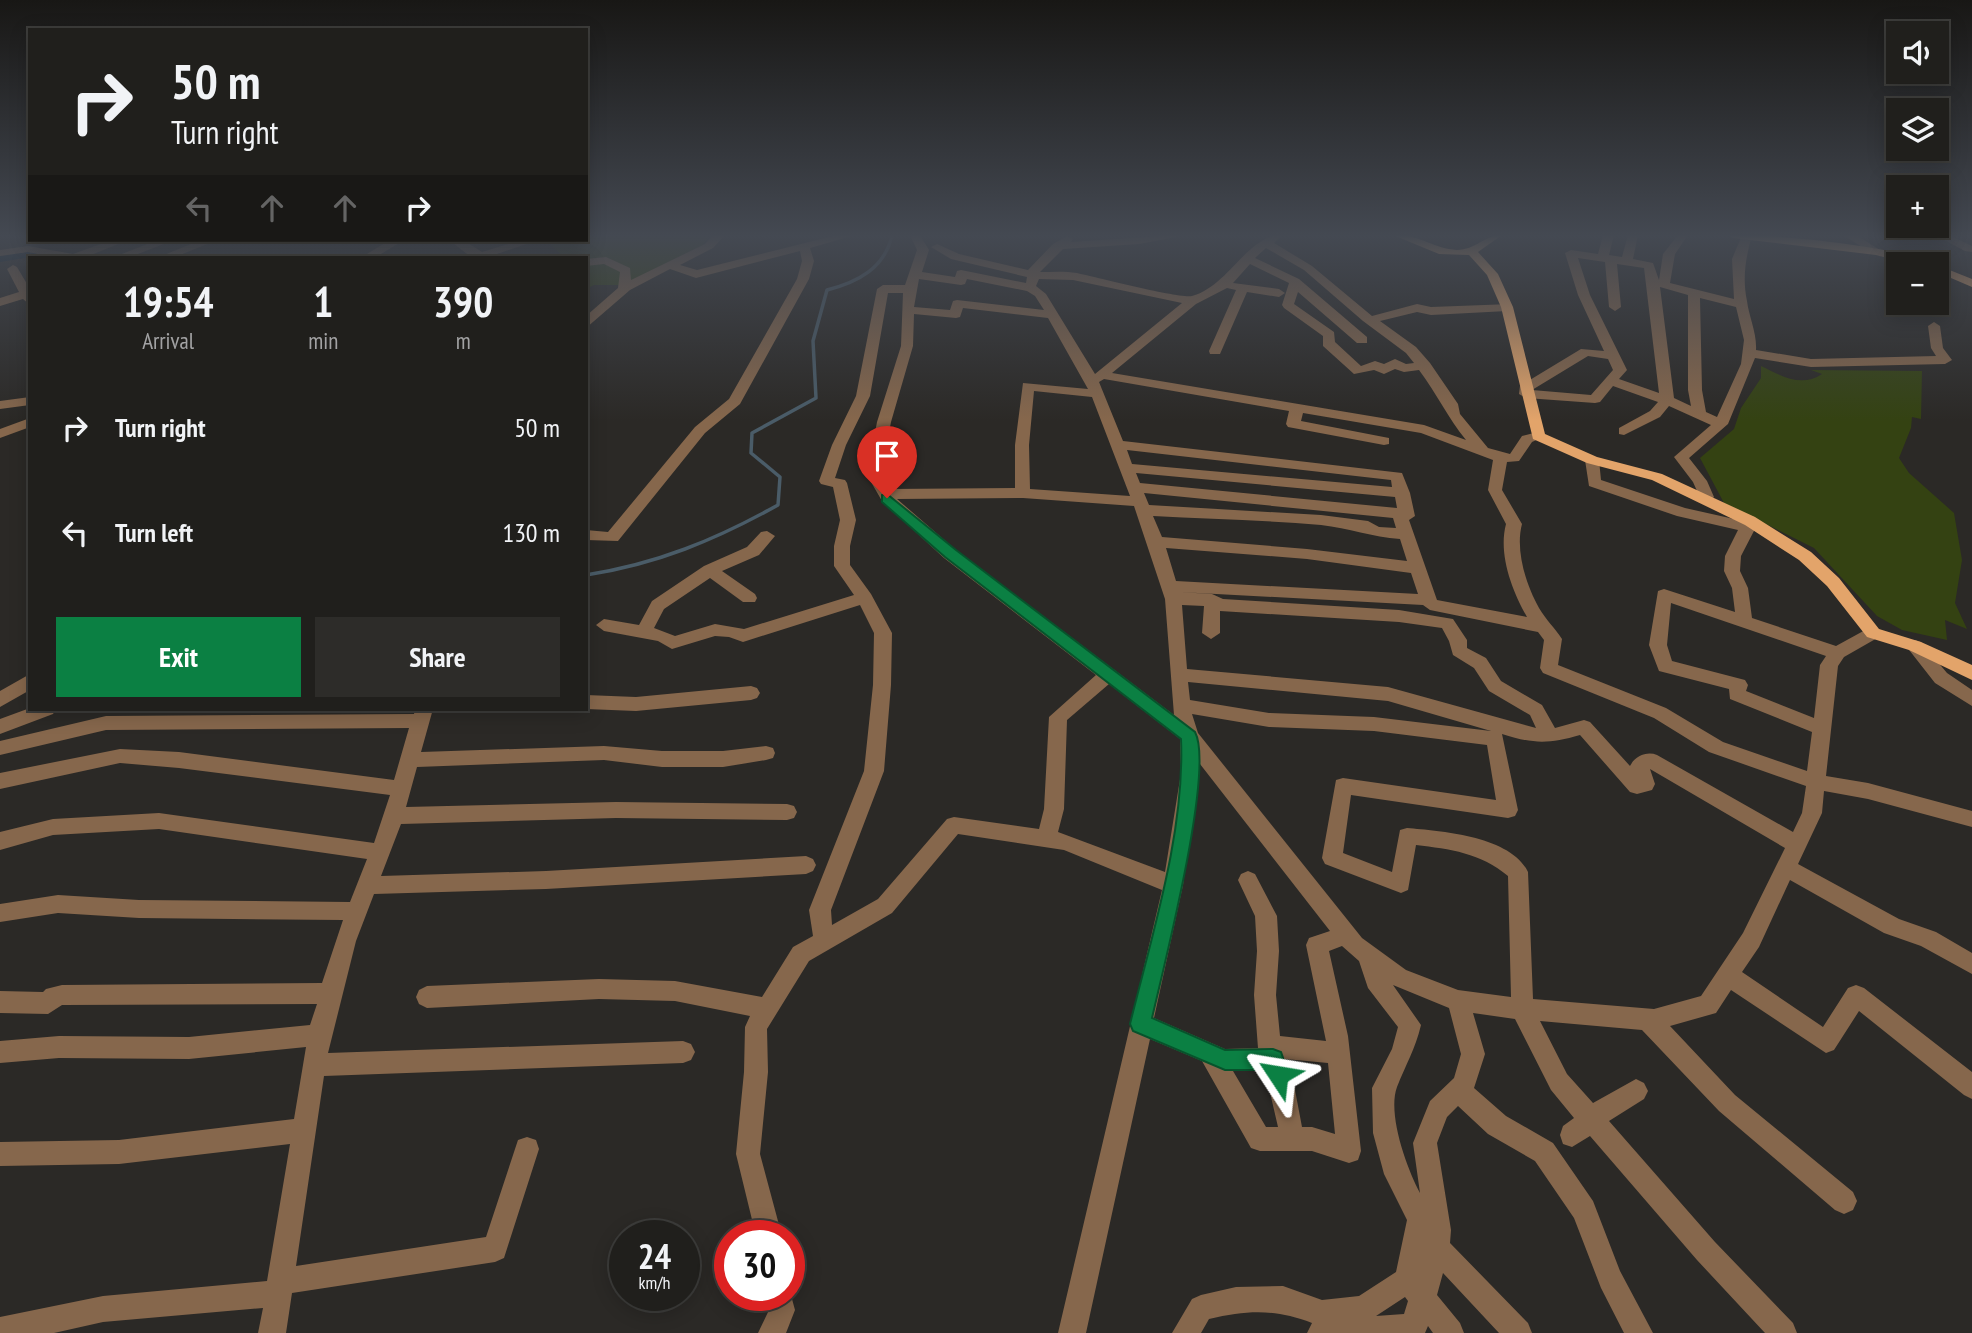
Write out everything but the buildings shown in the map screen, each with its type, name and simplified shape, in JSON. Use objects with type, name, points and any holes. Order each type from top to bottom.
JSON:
[{"type":"main road","points":[[1503,297],[1538,436],[1592,460],[1657,477],[1706,497],[1805,556],[1833,582],[1873,633],[1915,646],[1972,673]]},
{"type":"street","points":[[588,321],[594,312],[613,297]]},
{"type":"street","points":[[588,534],[612,537],[700,430],[735,401],[793,297]]},
{"type":"street","points":[[824,942],[820,910],[874,771],[879,741],[883,634],[865,598],[842,566],[842,546],[848,520],[840,484],[826,481],[839,445],[863,396],[881,297]]},
{"type":"street","points":[[910,297],[907,346],[884,422],[874,475],[885,494],[950,554],[1189,736],[1346,935],[1369,957],[1398,976],[1458,1001],[1647,1019],[1681,1015],[1708,1006],[1751,940],[1812,813],[1829,665],[1838,653],[1873,633]]},
{"type":"street","points":[[1043,297],[1097,383],[1156,542],[1171,592],[1181,705],[1189,736],[1191,773],[1173,885],[1072,1333]]},
{"type":"street","points":[[1170,297],[1192,302]]},
{"type":"street","points":[[1097,383],[1192,302],[1201,297]]},
{"type":"street","points":[[1215,351],[1239,297]]},
{"type":"street","points":[[1290,297],[1288,305],[1330,335],[1328,343],[1359,371],[1375,365],[1384,369],[1395,363],[1404,368],[1425,366]]},
{"type":"street","points":[[1310,297],[1362,340]]},
{"type":"street","points":[[1343,297],[1396,338],[1425,366],[1451,404],[1453,415],[1483,452]]},
{"type":"street","points":[[1526,391],[1595,399],[1620,370],[1585,297]]},
{"type":"street","points":[[1613,297],[1615,307]]},
{"type":"street","points":[[1624,431],[1655,414],[1667,400],[1659,297]]},
{"type":"street","points":[[1694,297],[1695,390],[1699,412]]},
{"type":"street","points":[[1715,297],[1742,305]]},
{"type":"street","points":[[1706,497],[1700,481],[1681,457],[1721,424],[1748,364],[1750,340],[1741,297]]},
{"type":"street","points":[[0,302],[28,298]]},
{"type":"street","points":[[1572,301],[1588,329],[1602,333]]},
{"type":"street","points":[[908,310],[956,314],[957,304],[1052,315]]},
{"type":"street","points":[[1370,320],[1417,308],[1431,311],[1507,307]]},
{"type":"street","points":[[1749,353],[1811,363],[1945,360],[1937,348],[1934,326]]},
{"type":"street","points":[[1526,391],[1586,352],[1612,356]]},
{"type":"street","points":[[1610,380],[1699,412],[1721,424]]},
{"type":"street","points":[[1023,494],[1022,445],[1028,386],[1097,383],[1297,407],[1436,432],[1501,458],[1514,458],[1527,439],[1538,436]]},
{"type":"street","points":[[0,405],[28,401]]},
{"type":"street","points":[[1297,407],[1293,424],[1384,442]]},
{"type":"street","points":[[0,434],[28,423]]},
{"type":"street","points":[[1120,445],[1383,472],[1397,476],[1406,514]]},
{"type":"street","points":[[1501,458],[1495,489],[1514,524],[1511,536],[1519,584],[1553,639],[1549,668],[1660,713],[1716,747],[1817,782],[1868,791],[1972,819]]},
{"type":"street","points":[[1592,460],[1594,483],[1682,512],[1749,524],[1733,556],[1732,571],[1740,588],[1744,621]]},
{"type":"street","points":[[1128,468],[1403,493]]},
{"type":"street","points":[[885,494],[1023,494],[1406,514]]},
{"type":"street","points":[[1139,500],[1368,526],[1375,532],[1404,534]]},
{"type":"street","points":[[1406,514],[1400,517],[1404,534],[1430,604],[1545,627]]},
{"type":"street","points":[[644,632],[658,605],[710,570],[753,551],[767,536]]},
{"type":"street","points":[[1156,542],[1307,554],[1418,568]]},
{"type":"street","points":[[710,570],[749,598]]},
{"type":"street","points":[[1171,592],[1429,600]]},
{"type":"street","points":[[1171,592],[1212,600],[1220,605],[1399,616],[1447,623],[1458,640],[1459,651],[1480,663],[1495,686],[1536,710],[1550,736]]},
{"type":"street","points":[[1823,729],[1736,694],[1739,685],[1665,666],[1658,645],[1664,595],[1838,653]]},
{"type":"street","points":[[604,625],[663,636],[672,643],[686,642],[716,628],[732,630],[743,636],[865,598]]},
{"type":"street","points":[[1211,633],[1212,600]]},
{"type":"street","points":[[1915,646],[1941,678],[1972,699]]},
{"type":"street","points":[[1046,839],[1054,809],[1058,717],[1108,674]]},
{"type":"street","points":[[1179,675],[1388,694],[1493,726],[1550,736],[1584,727],[1637,786],[1645,785],[1639,767],[1650,760],[1797,845]]},
{"type":"street","points":[[0,700],[28,682]]},
{"type":"street","points":[[588,702],[636,704],[751,693]]},
{"type":"street","points":[[1181,705],[1269,720],[1374,724],[1495,739],[1508,810],[1343,786],[1332,858],[1401,884],[1408,836],[1458,841],[1502,856],[1518,872],[1522,1009],[1559,1082],[1706,1251],[1783,1333]]},
{"type":"street","points":[[0,727],[42,711]]},
{"type":"street","points":[[0,748],[106,723],[422,715],[394,816],[356,911],[319,1035],[272,1333]]},
{"type":"street","points":[[409,760],[604,753],[662,759],[723,759],[766,752]]},
{"type":"street","points":[[0,781],[120,756],[179,760],[402,789]]},
{"type":"street","points":[[394,816],[616,810],[787,812]]},
{"type":"street","points":[[0,841],[53,827],[159,821],[378,852]]},
{"type":"street","points":[[765,1220],[748,1154],[756,1072],[756,1027],[801,954],[885,906],[954,825],[1065,842],[1173,885]]},
{"type":"street","points":[[366,885],[546,880],[806,865]]},
{"type":"street","points":[[1786,868],[1892,926],[1928,939],[1972,964]]},
{"type":"street","points":[[1248,880],[1266,916],[1268,951],[1265,995],[1271,1053],[1283,1090],[1292,1140]]},
{"type":"street","points":[[0,913],[58,904],[139,909],[356,911]]},
{"type":"street","points":[[1210,1054],[1260,1139],[1312,1139],[1349,1151],[1338,1053],[1317,945],[1346,935]]},
{"type":"street","points":[[1321,1333],[1414,1327],[1414,1289],[1420,1219],[1396,1174],[1385,1133],[1384,1088],[1403,1052],[1410,1025],[1376,981],[1369,957]]},
{"type":"street","points":[[1728,975],[1826,1042],[1856,995],[1972,1087]]},
{"type":"street","points":[[427,997],[599,989],[675,991],[766,1008]]},
{"type":"street","points":[[0,1002],[48,1003],[54,996],[62,995],[331,993]]},
{"type":"street","points":[[1186,1333],[1201,1308],[1225,1303],[1283,1298],[1322,1312],[1363,1309],[1414,1289],[1437,1248],[1438,1230],[1425,1143],[1438,1109],[1463,1085],[1474,1054],[1465,1014],[1458,1001]]},
{"type":"street","points":[[1647,1019],[1727,1103],[1844,1201]]},
{"type":"street","points":[[1141,1024],[1225,1060],[1271,1053],[1338,1053]]},
{"type":"street","points":[[0,1052],[59,1047],[189,1048],[319,1035]]},
{"type":"street","points":[[316,1065],[683,1052]]},
{"type":"street","points":[[1458,1090],[1497,1125],[1544,1152],[1584,1210],[1610,1279],[1639,1333]]},
{"type":"street","points":[[1572,1135],[1636,1091]]},
{"type":"street","points":[[0,1154],[119,1152],[303,1130]]},
{"type":"street","points":[[0,1331],[103,1309],[279,1287],[495,1249],[527,1149]]},
{"type":"street","points":[[1437,1248],[1518,1333]]},
{"type":"street","points":[[1414,1289],[1450,1333]]},
{"type":"street","points":[[772,1333],[782,1311]]},
{"type":"green space","points":[[1761,366],[1784,377],[1799,380],[1822,374],[1811,370],[1922,371],[1921,419],[1912,417],[1911,428],[1899,458],[1909,473],[1954,513],[1962,560],[1955,603],[1967,629],[1945,620],[1947,640],[1902,630],[1877,616],[1814,548],[1724,503],[1700,458],[1734,429],[1741,408],[1761,378]]},
{"type":"waterway","points":[[588,575],[637,564],[685,549],[778,505],[780,477],[751,453],[752,433],[816,398],[813,341],[825,297]]},
{"type":"route","points":[[887,498],[950,554],[1189,736],[1191,773],[1173,885],[1141,1024],[1225,1060],[1273,1059],[1278,1075]]}]
